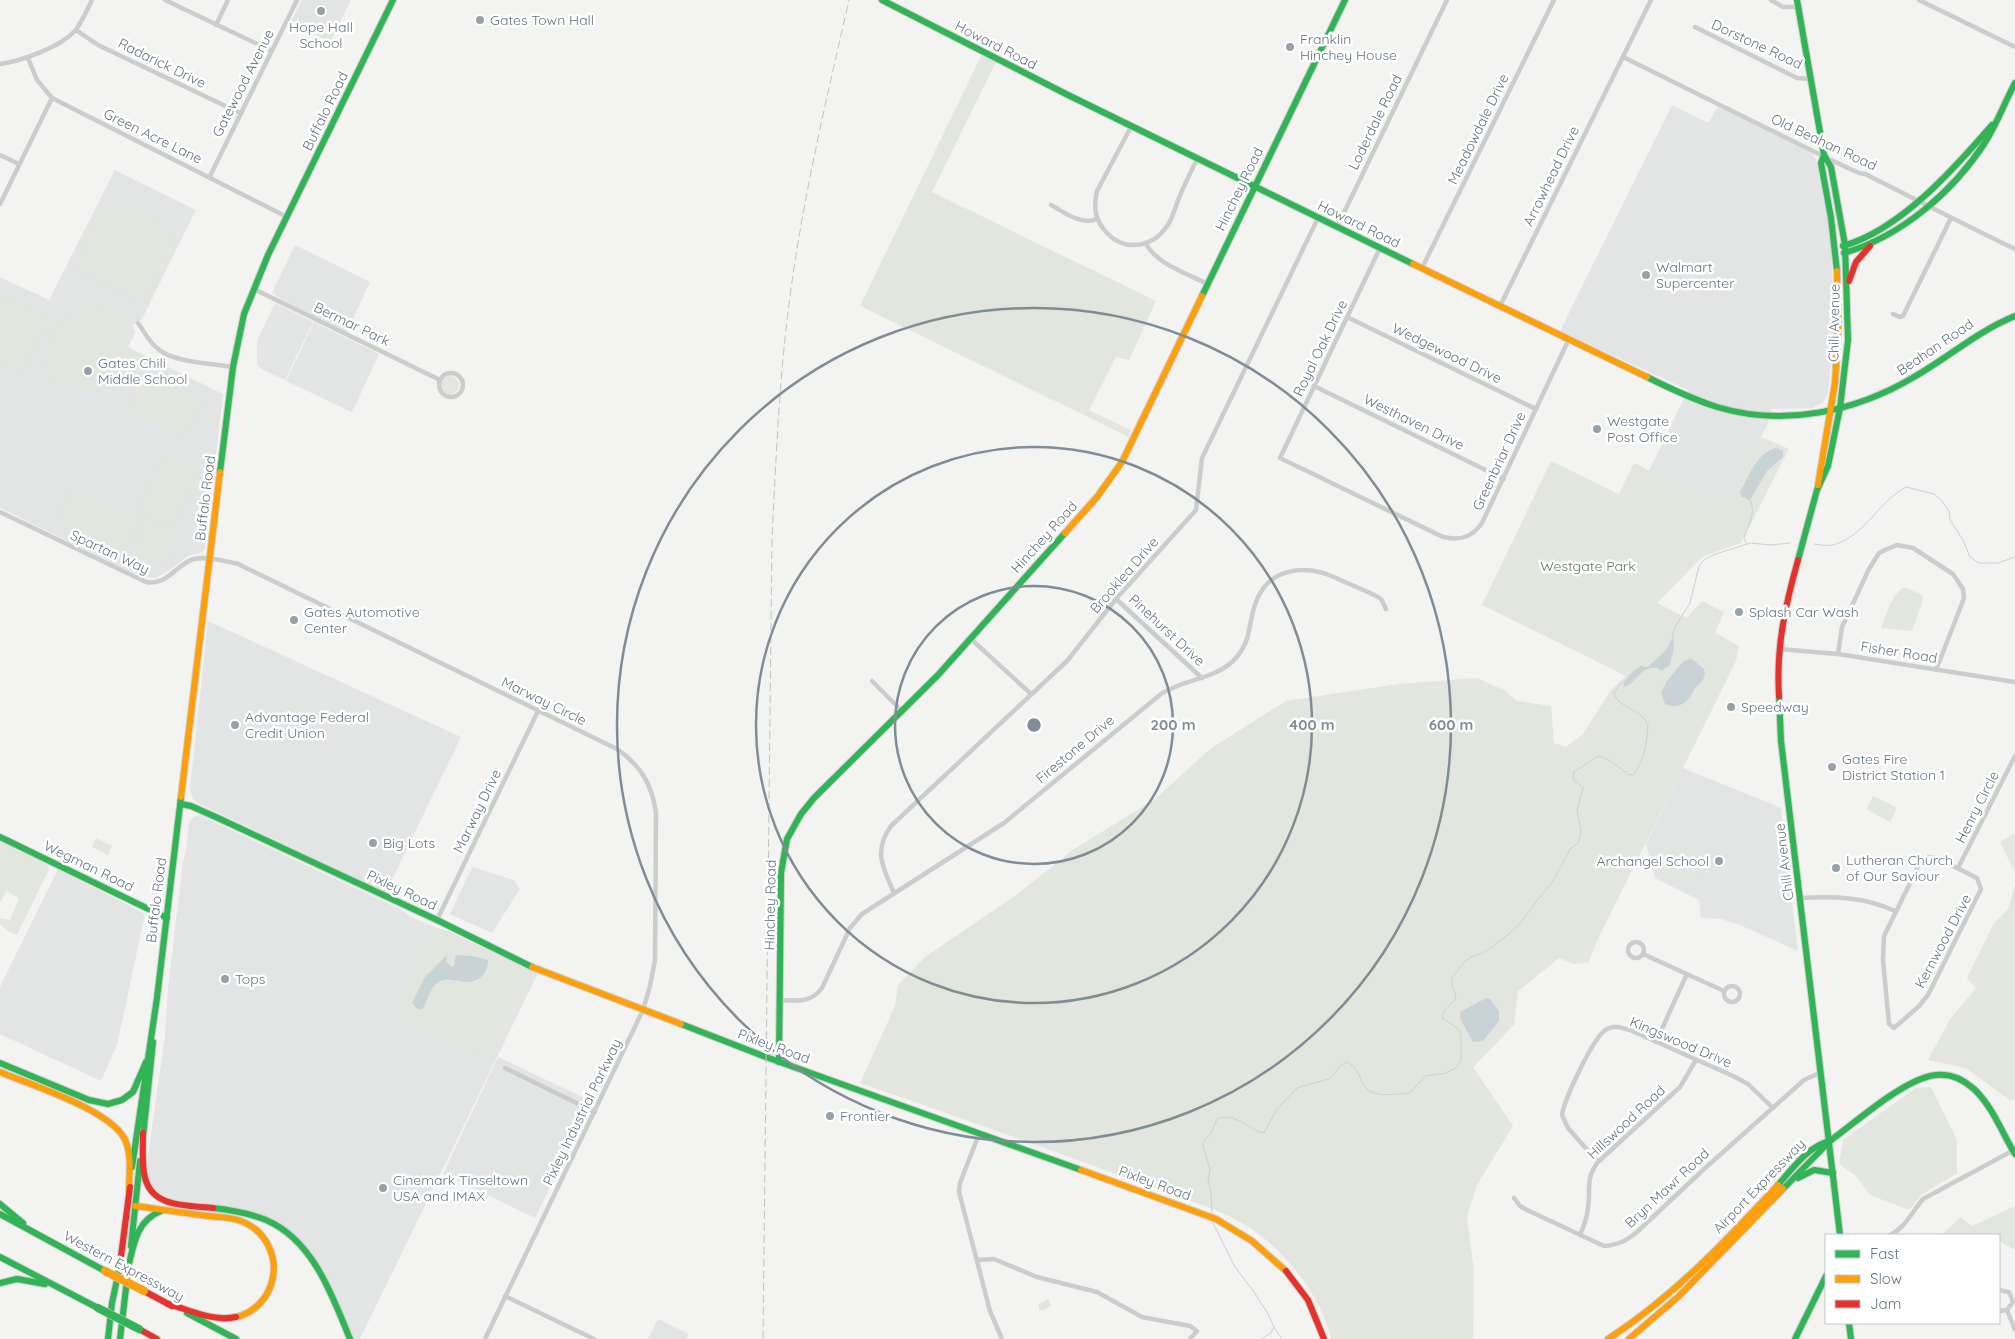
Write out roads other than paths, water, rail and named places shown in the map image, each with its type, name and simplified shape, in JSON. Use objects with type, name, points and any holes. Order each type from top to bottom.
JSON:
[{"type":"main road","name":"Buffalo Road","points":[[110,1339],[112,1303],[120,1261],[146,1062],[153,1031],[238,336],[254,289],[287,217],[394,0]]},
{"type":"main road","name":"Howard Road","points":[[882,0],[1131,127],[1679,392],[1720,407],[1777,416],[1812,414],[1840,408]]},
{"type":"main road","name":"Hinchey Road","points":[[779,1062],[781,873],[787,839],[801,814],[814,798],[903,712],[971,639],[1113,477],[1139,427],[1345,0]]},
{"type":"main road","name":"Chili Avenue","points":[[1797,4],[1824,155],[1831,167],[1846,249],[1848,340],[1840,408],[1828,466],[1817,490]]},
{"type":"main road","points":[[1847,286],[1856,262],[1874,242],[1910,220],[1929,205],[1959,176],[1981,148],[2015,83]]},
{"type":"main road","points":[[1846,249],[1886,225],[1920,201],[1953,171],[1998,117]]},
{"type":"main road","name":"Chili Avenue","points":[[1824,155],[1821,164],[1836,251],[1839,324],[1831,410],[1820,463],[1817,490],[1784,611],[1779,649],[1778,686],[1782,741],[1840,1234]]},
{"type":"main road","points":[[1836,251],[1874,242]]},
{"type":"main road","name":"Beahan Road","points":[[1840,408],[1858,403],[1900,386],[1969,338],[2015,316]]},
{"type":"main road","name":"Pixley Road","points":[[181,804],[191,806],[218,818],[437,920],[536,969],[779,1062],[1210,1216],[1253,1240],[1269,1252],[1294,1279],[1315,1312],[1324,1339]]},
{"type":"main road","name":"Wegman Road","points":[[0,837],[167,918]]},
{"type":"main road","name":"Buffalo Road","points":[[120,1339],[153,1052],[153,1031]]},
{"type":"main road","points":[[0,1063],[89,1100],[108,1104],[122,1100],[133,1092],[146,1062]]},
{"type":"main road","points":[[0,1072],[92,1110],[120,1129],[128,1148],[129,1192]]},
{"type":"main road","points":[[1830,1141],[1911,1082],[1937,1075],[1952,1076],[1965,1081],[1974,1088],[1985,1101],[2014,1151]]},
{"type":"main road","points":[[143,1133],[144,1178],[153,1194],[168,1202],[238,1212],[255,1217],[273,1224],[287,1234],[298,1243],[318,1268],[326,1282],[350,1339]]},
{"type":"main road","name":"Airport Expressway","points":[[1629,1339],[1679,1296],[1830,1141]]},
{"type":"main road","name":"Airport Expressway","points":[[1608,1339],[1645,1314],[1682,1283],[1808,1152],[1819,1144],[1830,1141]]},
{"type":"main road","points":[[134,1156],[135,1173],[131,1201],[135,1206],[228,1218],[249,1225],[263,1237],[272,1253],[274,1263],[272,1285],[258,1306],[248,1314],[226,1319],[217,1318],[168,1304]]},
{"type":"main road","points":[[1781,1192],[1812,1170],[1825,1170],[1833,1173]]},
{"type":"main road","points":[[0,1204],[34,1232]]},
{"type":"main road","points":[[128,1268],[138,1229],[150,1215],[164,1210]]},
{"type":"main road","name":"Western Expressway","points":[[0,1214],[236,1339]]},
{"type":"main road","points":[[0,1257],[157,1339]]},
{"type":"main road","points":[[1795,1339],[1825,1278]]},
{"type":"main road","points":[[0,1283],[17,1279],[55,1286]]},
{"type":"main road","points":[[1849,1324],[1851,1339]]},
{"type":"street","points":[[0,64],[28,58],[68,37],[76,30],[92,0]]},
{"type":"street","points":[[165,0],[216,26],[272,51]]},
{"type":"street","points":[[216,26],[228,0]]},
{"type":"street","name":"Gatewood Avenue","points":[[210,176],[297,0]]},
{"type":"street","name":"Loderdale Road","points":[[1337,227],[1447,0]]},
{"type":"street","name":"Meadowdale Drive","points":[[1422,268],[1554,0]]},
{"type":"street","name":"Arrowhead Drive","points":[[1500,306],[1651,0]]},
{"type":"street","points":[[1770,0],[1783,7],[1797,4]]},
{"type":"street","points":[[1918,0],[2015,47]]},
{"type":"street","name":"Dorstone Road","points":[[1696,27],[1797,78],[1810,79]]},
{"type":"street","name":"Radarick Drive","points":[[76,30],[98,45],[240,113]]},
{"type":"street","name":"Old Beahan Road","points":[[1623,56],[2015,249]]},
{"type":"street","name":"Green Acre Lane","points":[[28,58],[37,80],[52,98],[210,176],[287,217]]},
{"type":"street","points":[[0,204],[52,98]]},
{"type":"street","points":[[1131,127],[1097,192],[1095,202],[1097,219],[1111,236],[1120,242],[1130,245],[1146,244],[1160,235],[1168,226],[1179,196],[1197,159]]},
{"type":"street","points":[[0,155],[19,164]]},
{"type":"street","points":[[1050,205],[1087,222],[1097,219]]},
{"type":"street","name":"Brooklea Drive","points":[[894,894],[882,865],[880,854],[885,835],[891,826],[1067,660],[1116,599],[1196,510],[1202,458],[1318,218]]},
{"type":"street","points":[[1893,314],[1900,317],[1903,316],[1951,218]]},
{"type":"street","points":[[1146,244],[1150,252],[1160,260],[1207,284]]},
{"type":"street","name":"Royal Oak Drive","points":[[1280,458],[1380,248]]},
{"type":"street","name":"Bermar Park","points":[[254,289],[440,380]]},
{"type":"street","name":"Wedgewood Drive","points":[[1347,317],[1536,409]]},
{"type":"street","points":[[138,323],[150,341],[163,353],[183,359],[233,367]]},
{"type":"street","name":"Greenbriar Drive","points":[[1280,458],[1443,537],[1454,540],[1462,539],[1477,530],[1504,478],[1569,339]]},
{"type":"street","points":[[446,374],[457,375],[463,384],[461,392],[451,397],[444,395],[439,388],[440,380],[446,374]]},
{"type":"street","name":"Westhaven Drive","points":[[1314,386],[1504,478]]},
{"type":"street","name":"Spartan Way","points":[[0,512],[146,582],[155,583],[162,581],[194,559],[210,559]]},
{"type":"street","points":[[1838,654],[1842,627],[1874,560],[1887,549],[1897,545],[1907,546],[1920,551],[1953,574],[1963,589],[1964,598],[1936,670]]},
{"type":"street","name":"Marway Circle","points":[[210,559],[238,564],[617,749],[629,758],[642,772],[652,792],[656,813],[655,960],[652,979],[643,1010]]},
{"type":"street","name":"Firestone Drive","points":[[780,1000],[804,1001],[818,994],[855,920],[1004,822],[1161,694],[1179,684],[1202,678],[1229,664],[1242,651],[1249,638],[1258,596],[1266,585],[1279,574],[1298,569],[1322,573],[1381,600],[1386,610]]},
{"type":"street","name":"Pinehurst Drive","points":[[1116,599],[1202,678]]},
{"type":"street","points":[[971,639],[1030,694]]},
{"type":"street","name":"Fisher Road","points":[[1779,649],[1838,654],[1936,670],[2015,680]]},
{"type":"street","points":[[872,681],[903,712]]},
{"type":"street","name":"Marway Drive","points":[[437,920],[538,711]]},
{"type":"street","name":"Henry Circle","points":[[1958,868],[2015,756]]},
{"type":"street","name":"Kernwood Drive","points":[[1933,857],[1958,868],[1977,878],[1981,885],[1980,893],[1928,995],[1907,1018],[1894,1028],[1889,1024],[1882,952],[1884,936],[1896,911],[1924,858],[1933,857]]},
{"type":"street","points":[[1801,898],[1824,896],[1858,899],[1880,904],[1896,911]]},
{"type":"street","points":[[1643,954],[1724,991]]},
{"type":"street","points":[[1656,1042],[1687,974]]},
{"type":"street","name":"Pixley Industrial Parkway","points":[[485,1339],[643,1010]]},
{"type":"street","name":"Kingswood Drive","points":[[1598,1162],[1568,1128],[1562,1115],[1567,1098],[1595,1040],[1607,1029],[1623,1028],[1748,1084],[1773,1108]]},
{"type":"street","name":"Hillswood Road","points":[[1580,1235],[1586,1222],[1589,1206],[1589,1178],[1592,1170],[1598,1162],[1680,1087],[1696,1060]]},
{"type":"street","points":[[505,1068],[595,1112]]},
{"type":"street","name":"Bryn Mawr Road","points":[[1514,1198],[1520,1206],[1527,1210],[1604,1246],[1616,1245],[1626,1241],[1804,1080],[1822,1072]]},
{"type":"street","points":[[979,1134],[960,1182],[959,1192],[990,1311],[1000,1338]]},
{"type":"street","points":[[1891,1234],[1906,1224],[1923,1199],[2014,1151]]},
{"type":"street","points":[[976,1260],[994,1259],[1038,1277],[1097,1292],[1148,1319],[1190,1326],[1197,1331],[1190,1339]]},
{"type":"street","points":[[2000,1290],[2006,1290],[2011,1295],[2013,1302],[2006,1310],[2000,1310]]},
{"type":"street","points":[[504,1296],[594,1339]]},
{"type":"street","points":[[2006,1310],[2015,1330]]},
{"type":"waterway","points":[[1814,544],[1833,545],[1844,541],[1863,527],[1896,493],[1906,487],[1934,494],[1942,501],[1949,511],[1950,520],[1963,540],[1970,557],[1979,563],[1998,563],[2015,557]]},
{"type":"waterway","points":[[1747,544],[1744,539],[1752,515],[1750,500]]},
{"type":"waterway","points":[[1672,637],[1675,627],[1690,603],[1699,566],[1704,560],[1713,555],[1750,543],[1771,545],[1790,543]]},
{"type":"waterway","points":[[1212,1214],[1211,1192],[1208,1182],[1210,1169],[1203,1142],[1211,1133],[1217,1119],[1224,1117],[1236,1119],[1264,1133],[1277,1109],[1297,1088],[1331,1078],[1341,1065],[1347,1062],[1356,1069],[1361,1080],[1370,1091],[1389,1095],[1410,1093],[1425,1076],[1446,1073],[1457,1067],[1461,1060],[1461,1034],[1457,1028],[1442,1018],[1444,1011],[1455,1000],[1456,994],[1452,986],[1452,978],[1464,962],[1471,957],[1483,953],[1517,927],[1554,879],[1571,848],[1578,843],[1581,831],[1577,810],[1583,788],[1573,779],[1574,772],[1598,756],[1611,761],[1629,775],[1634,774],[1641,762],[1646,744],[1648,724],[1641,715],[1621,703],[1614,693],[1620,684],[1626,681]]},
{"type":"waterway","points":[[1212,1221],[1235,1267],[1254,1292],[1274,1327],[1271,1333],[1261,1339]]},
{"type":"waterway","points":[[1274,1327],[1282,1339]]},
{"type":"railway","points":[[763,1339],[772,538],[778,421],[794,266],[815,151],[849,0]]},
{"type":"place","name":"Hope Hall School","points":[[321,11]]},
{"type":"place","name":"Gates Town Hall","points":[[480,20]]},
{"type":"place","name":"Franklin Hinchey House","points":[[1290,47]]},
{"type":"place","name":"Walmart Supercenter","points":[[1646,275]]},
{"type":"place","name":"Gates Chili Middle School","points":[[88,371]]},
{"type":"place","name":"Westgate Post Office","points":[[1597,429]]},
{"type":"place","name":"Splash Car Wash","points":[[1739,612]]},
{"type":"place","name":"Gates Automotive Center","points":[[294,620]]},
{"type":"place","name":"Speedway","points":[[1731,707]]},
{"type":"place","name":"Advantage Federal Credit Union","points":[[235,725]]},
{"type":"place","name":"Gates Fire District Station 1","points":[[1832,767]]},
{"type":"place","name":"Big Lots","points":[[373,843]]},
{"type":"place","name":"Archangel School","points":[[1719,861]]},
{"type":"place","name":"Lutheran Church of Our Saviour","points":[[1836,868]]},
{"type":"place","name":"Tops","points":[[225,979]]},
{"type":"place","name":"Frontier","points":[[830,1116]]},
{"type":"place","name":"Cinemark Tinseltown USA and IMAX","points":[[383,1188]]},
{"type":"park label","name":"Westgate Park","points":[[1588,566]]}]
